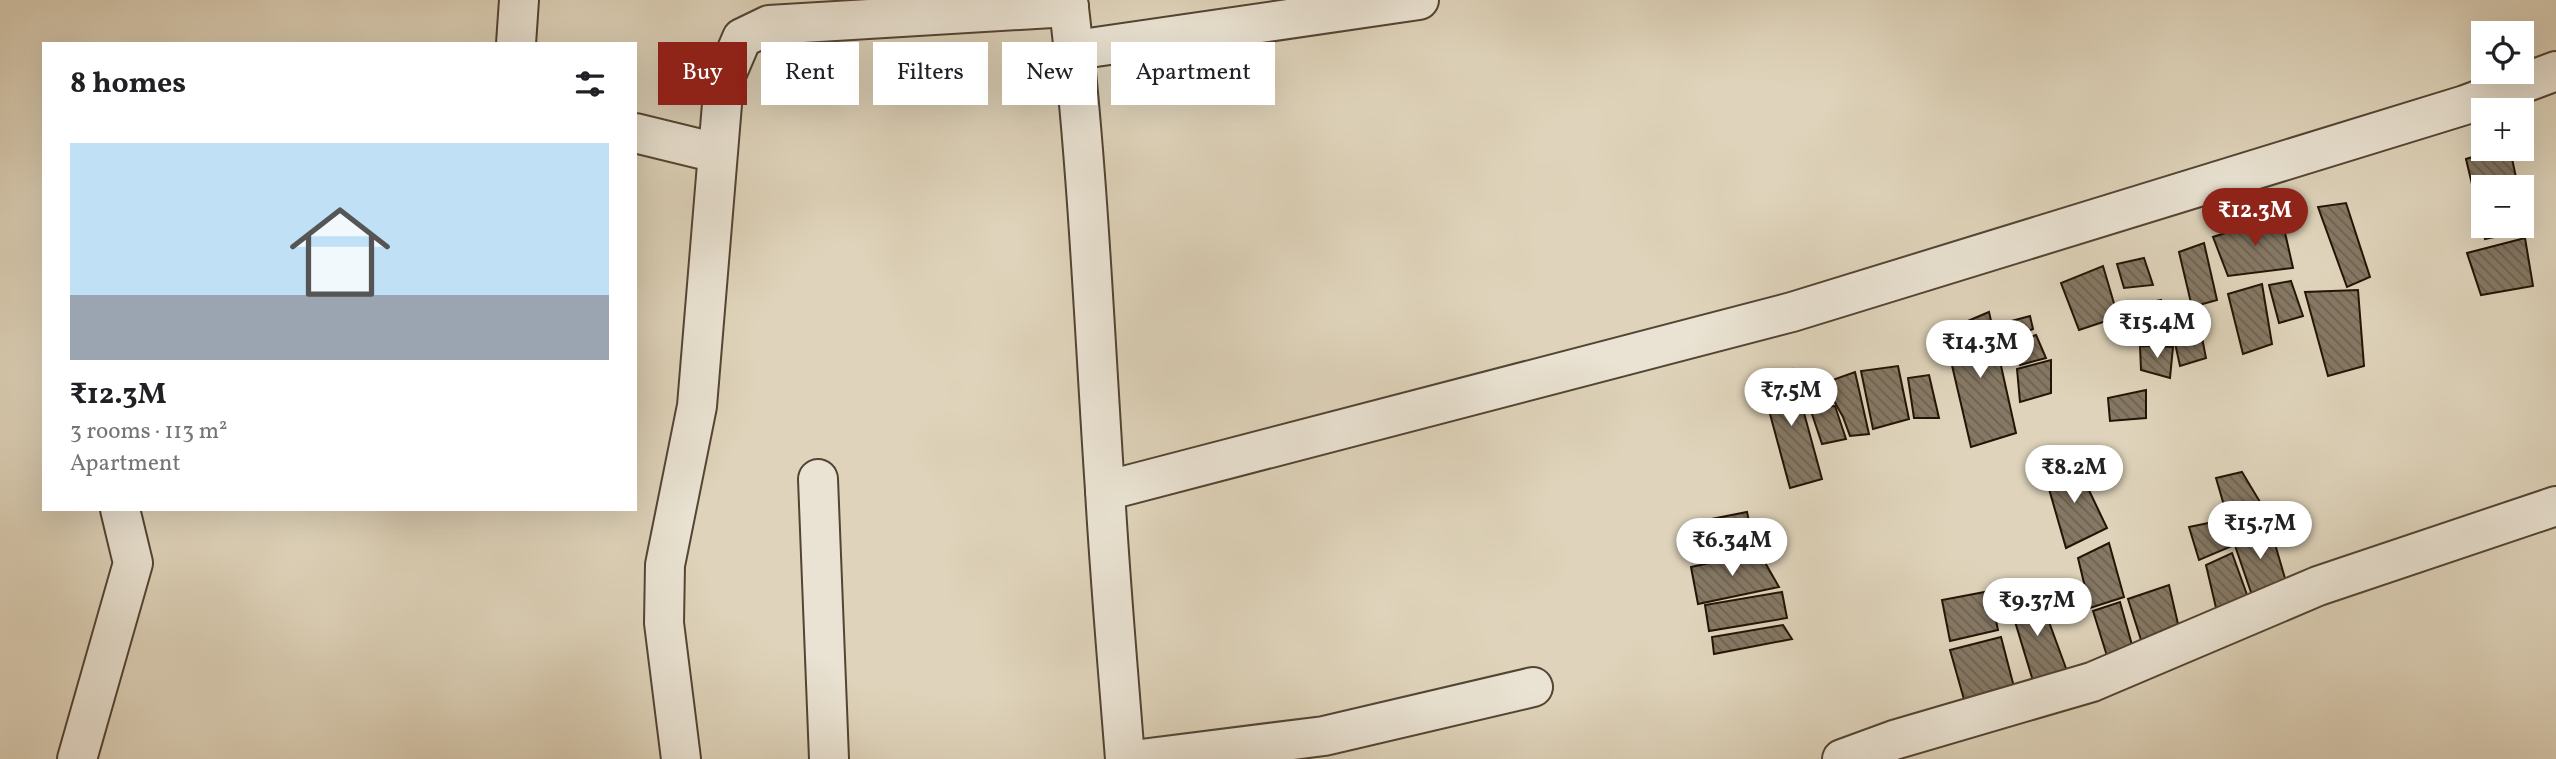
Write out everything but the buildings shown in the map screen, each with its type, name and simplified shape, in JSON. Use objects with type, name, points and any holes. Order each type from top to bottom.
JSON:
[{"type":"street","points":[[516,42],[519,0]]},
{"type":"street","points":[[1097,47],[1419,0]]},
{"type":"street","points":[[681,759],[664,622],[664,565],[697,406],[724,80],[742,38],[769,25],[1068,4],[1074,42]]},
{"type":"street","points":[[1105,491],[1792,312],[2465,105],[2556,71]]},
{"type":"street","points":[[1079,105],[1125,759]]},
{"type":"street","points":[[637,133],[717,153]]},
{"type":"street","points":[[818,479],[829,759]]},
{"type":"street","points":[[1842,759],[1894,740],[2092,682],[2318,586],[2556,506]]},
{"type":"street","points":[[77,759],[133,563],[120,511]]},
{"type":"street","points":[[1141,759],[1328,748],[1533,688]]}]
